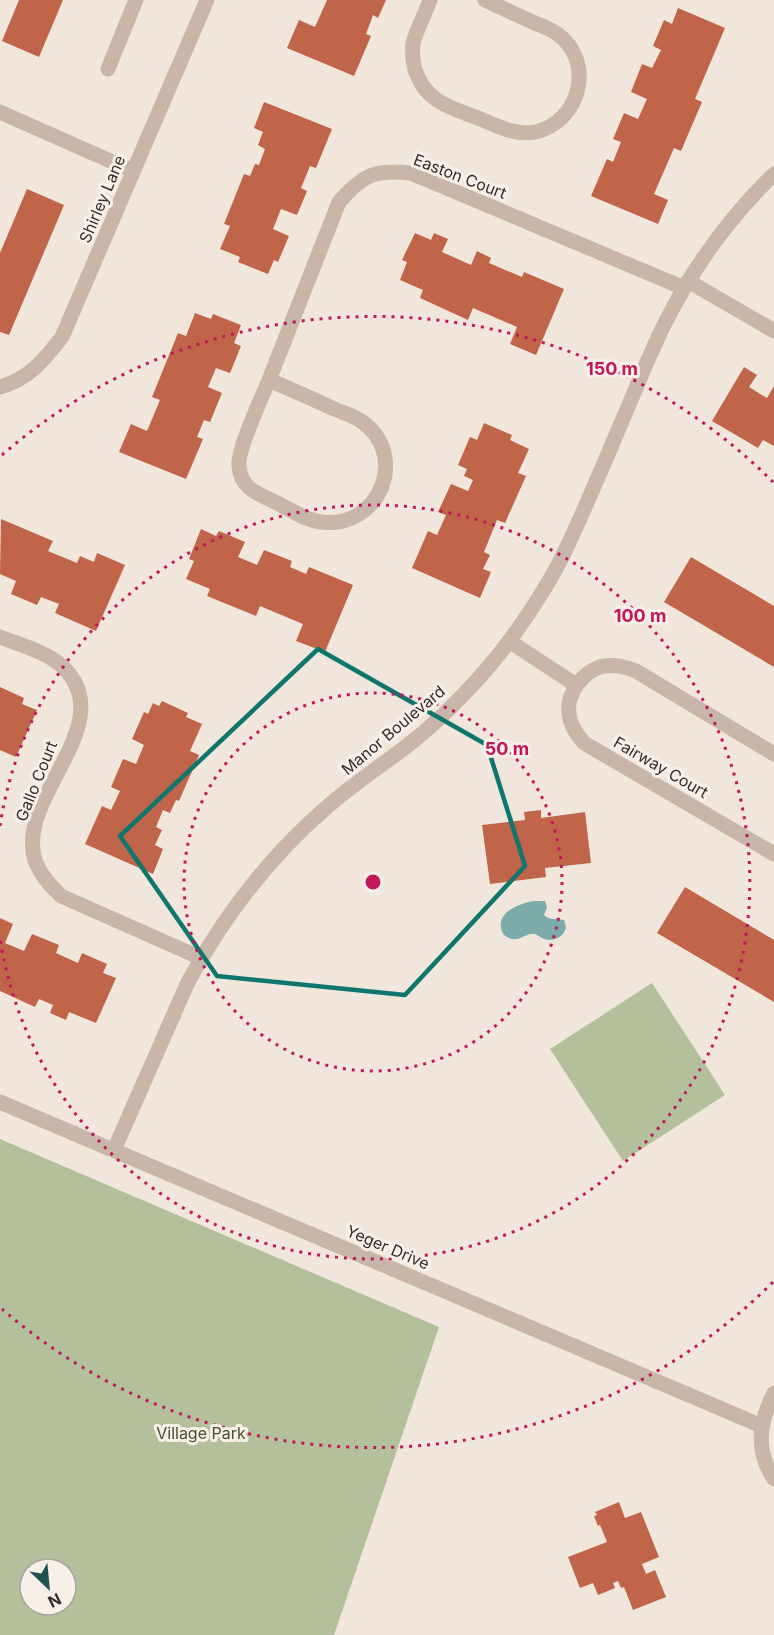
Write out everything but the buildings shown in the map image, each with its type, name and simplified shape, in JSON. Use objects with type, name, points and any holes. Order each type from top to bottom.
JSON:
[{"type":"street","points":[[108,69],[136,0]]},
{"type":"street","name":"Shirley Lane","points":[[0,387],[25,376],[44,360],[62,337],[207,0]]},
{"type":"street","points":[[430,0],[413,44],[413,63],[420,82],[432,97],[445,106],[514,132],[534,132],[551,126],[564,117],[574,102],[580,83],[578,63],[569,45],[557,33],[486,0]]},
{"type":"street","points":[[0,112],[133,171]]},
{"type":"street","name":"Easton Court","points":[[269,380],[361,420],[375,433],[384,451],[386,470],[382,489],[372,504],[360,514],[343,521],[322,522],[310,519],[251,490],[241,478],[238,463],[240,451],[339,202],[354,184],[369,175],[390,171],[411,173],[686,284],[774,331]]},
{"type":"street","name":"Manor Boulevard","points":[[114,1150],[182,995],[201,958],[234,906],[278,854],[327,807],[414,741],[461,697],[509,641],[539,597],[565,551],[663,326],[686,284],[720,234],[758,189],[774,174]]},
{"type":"street","name":"Gallo Court","points":[[0,637],[52,658],[66,670],[77,687],[81,706],[79,724],[36,819],[32,840],[36,862],[46,881],[61,896],[201,958]]},
{"type":"street","points":[[509,641],[576,685],[587,673],[603,666],[621,665],[636,671],[774,754]]},
{"type":"street","name":"Fairway Court","points":[[576,685],[570,698],[569,714],[576,733],[584,743],[774,854]]},
{"type":"street","name":"Yeger Drive","points":[[0,1102],[762,1426]]},
{"type":"street","points":[[774,1393],[762,1426],[760,1447],[767,1468],[774,1479]]},
{"type":"highlighted area","points":[[318,649],[487,745],[525,866],[405,995],[217,976],[120,836]]},
{"type":"green space","points":[[652,983],[725,1095],[623,1161],[550,1049]]},
{"type":"green space","name":"Village Park","points":[[0,1139],[439,1327],[334,1635],[0,1635]]},
{"type":"water","points":[[534,901],[545,901],[547,907],[544,915],[546,917],[564,920],[566,928],[563,934],[551,940],[535,934],[516,939],[505,935],[501,930],[503,917],[517,906]]}]
